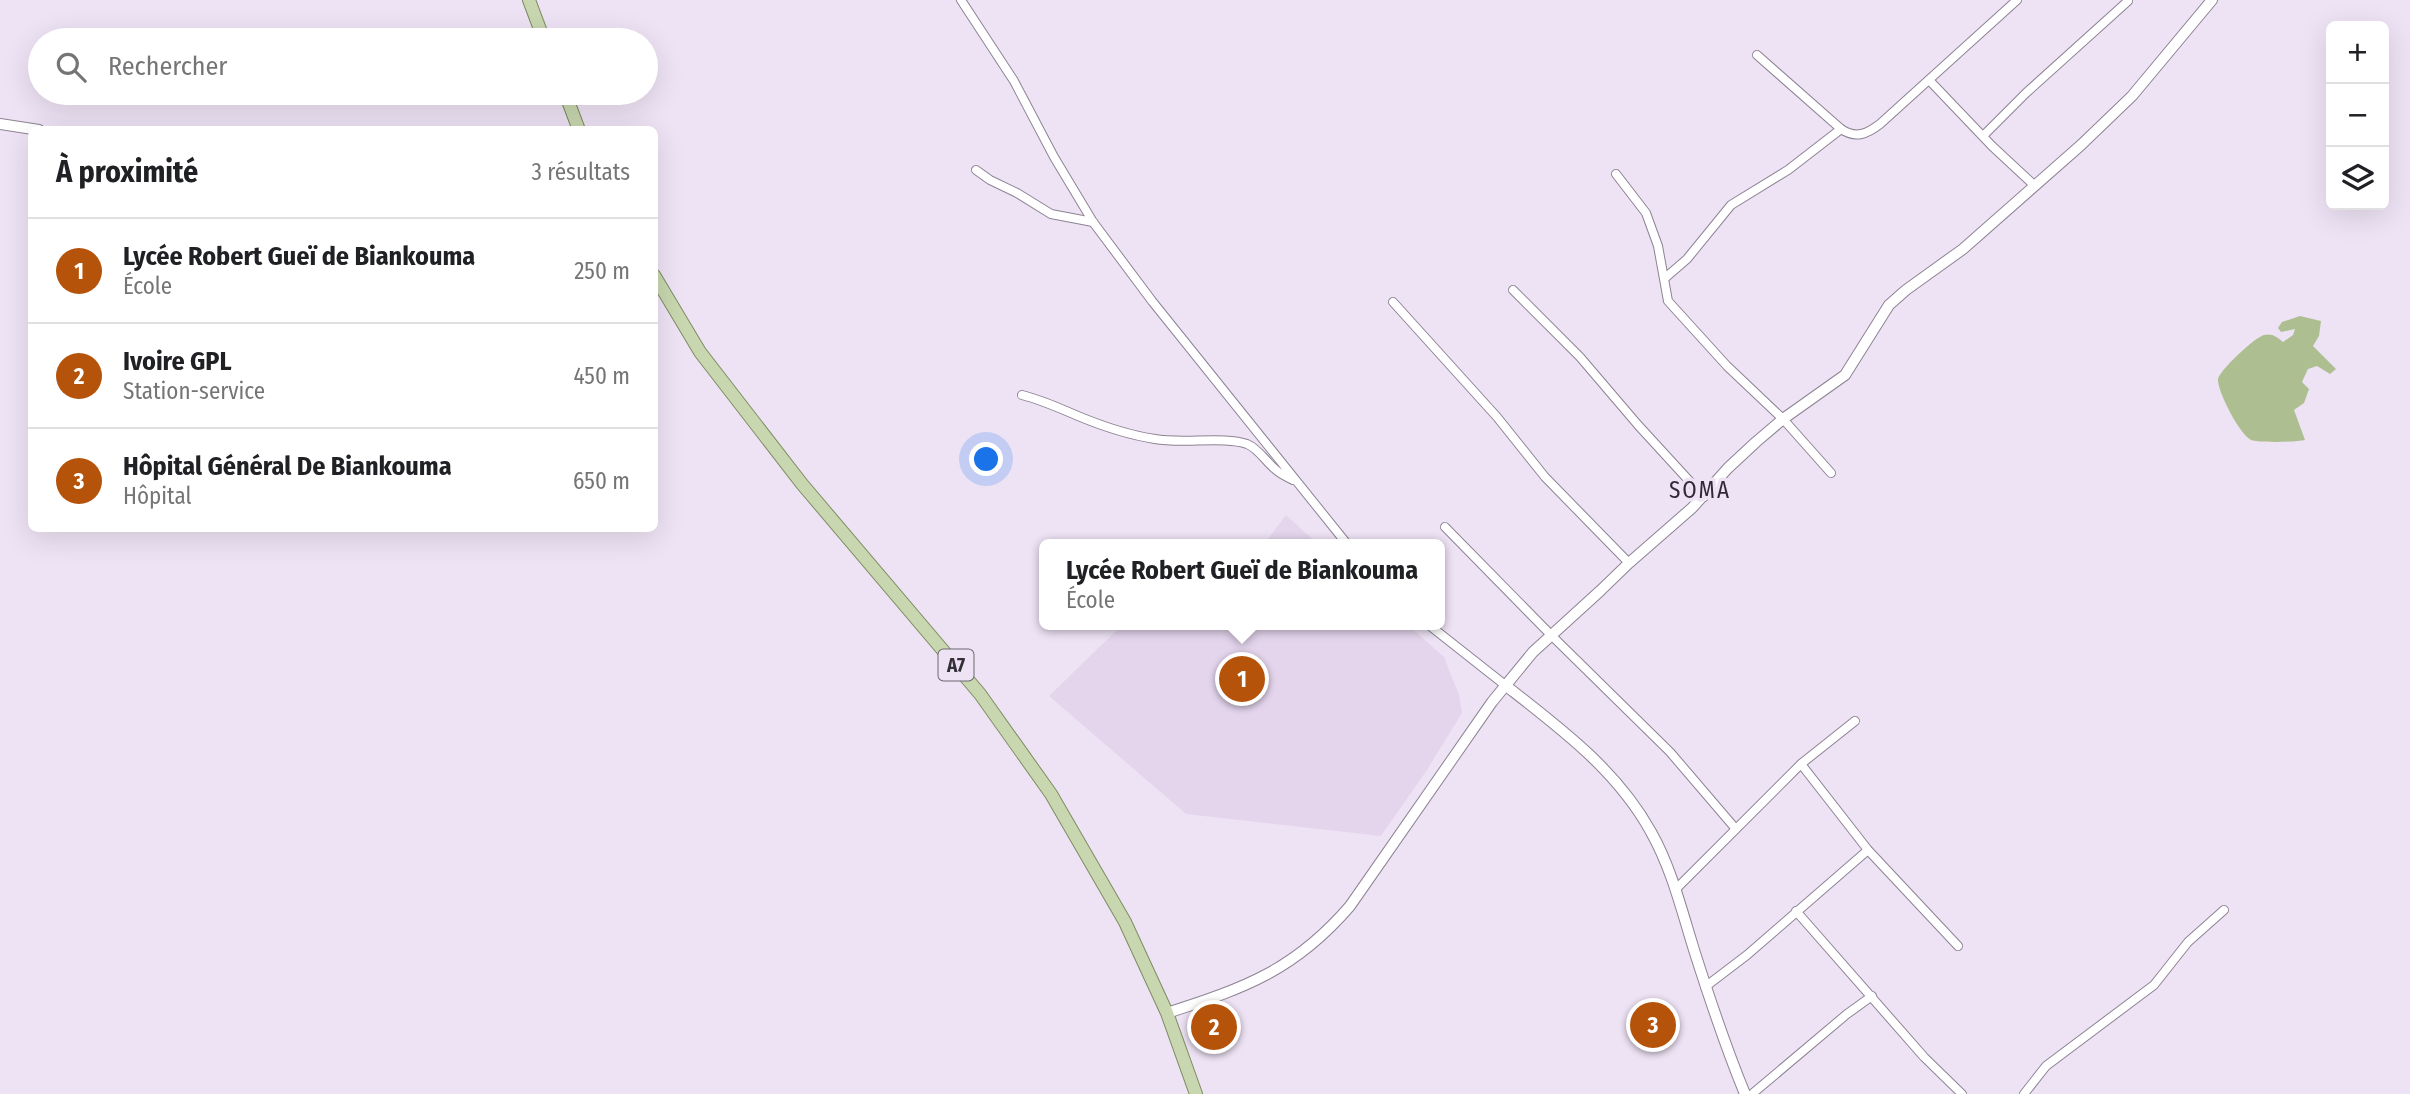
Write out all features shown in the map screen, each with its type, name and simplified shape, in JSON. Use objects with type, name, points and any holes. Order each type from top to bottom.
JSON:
[{"type":"main road","points":[[529,0],[540,28]]},
{"type":"main road","points":[[570,105],[577,126]]},
{"type":"main road","name":"A7","points":[[658,282],[700,352],[802,484],[980,694],[1051,794],[1125,922],[1167,1013],[1196,1094]]},
{"type":"street","points":[[961,0],[1014,81],[1054,157],[1093,222],[1152,301],[1343,539]]},
{"type":"street","points":[[1757,55],[1841,129],[1859,135],[1871,131],[2017,0]]},
{"type":"street","points":[[1167,1013],[1250,984],[1297,957],[1325,934],[1350,906],[1505,685],[1550,634],[1670,529],[1704,497],[1728,468],[1783,419],[1845,375],[1881,314],[1897,297],[1954,257],[2132,96],[2212,0]]},
{"type":"street","points":[[1983,136],[2026,93],[2128,1]]},
{"type":"street","points":[[1929,80],[2035,186]]},
{"type":"street","points":[[0,124],[28,128]]},
{"type":"street","points":[[1665,278],[1687,258],[1731,205],[1788,170],[1841,129]]},
{"type":"street","points":[[976,170],[1051,214],[1093,222]]},
{"type":"street","points":[[1616,174],[1646,214],[1658,246],[1666,294],[1673,306],[1727,366],[1783,419],[1831,473]]},
{"type":"street","points":[[1513,290],[1580,357],[1704,497]]},
{"type":"street","points":[[1393,302],[1497,417],[1545,477],[1629,563]]},
{"type":"street","points":[[1022,395],[1044,400],[1080,417],[1156,440],[1245,444],[1260,453],[1276,471],[1296,481]]},
{"type":"street","points":[[1445,527],[1670,752],[1735,828]]},
{"type":"street","points":[[1435,630],[1581,746],[1611,776],[1651,831],[1675,890],[1706,987],[1745,1094]]},
{"type":"street","points":[[1675,890],[1801,764],[1855,721]]},
{"type":"street","points":[[1801,764],[1868,850],[1958,946]]},
{"type":"street","points":[[1706,987],[1868,850]]},
{"type":"street","points":[[2024,1094],[2046,1066],[2154,985],[2188,942],[2224,909]]},
{"type":"street","points":[[1796,911],[1924,1057],[1962,1094]]},
{"type":"street","points":[[1752,1094],[1872,996]]},
{"type":"shaded area","points":[[1286,515],[1312,539],[1268,539]]},
{"type":"shaded area","points":[[1117,630],[1414,630],[1444,657],[1459,695],[1462,713],[1427,770],[1381,836],[1186,814],[1049,696]]},
{"type":"green space","points":[[2300,316],[2321,321],[2319,336],[2313,346],[2336,369],[2330,374],[2317,366],[2308,369],[2302,382],[2309,389],[2304,403],[2294,410],[2305,440],[2251,440],[2230,412],[2218,379],[2231,362],[2259,337],[2272,335],[2283,342],[2293,335],[2295,329],[2281,332],[2278,328],[2282,322]]},
{"type":"place","name":"Lycée Robert Gueï de Biankouma","points":[[1242,679]]},
{"type":"place","name":"Hôpital Général De Biankouma","points":[[1653,1025]]},
{"type":"place","name":"Ivoire GPL","points":[[1214,1027]]},
{"type":"district","name":"SOMA","points":[[1700,490]]}]
